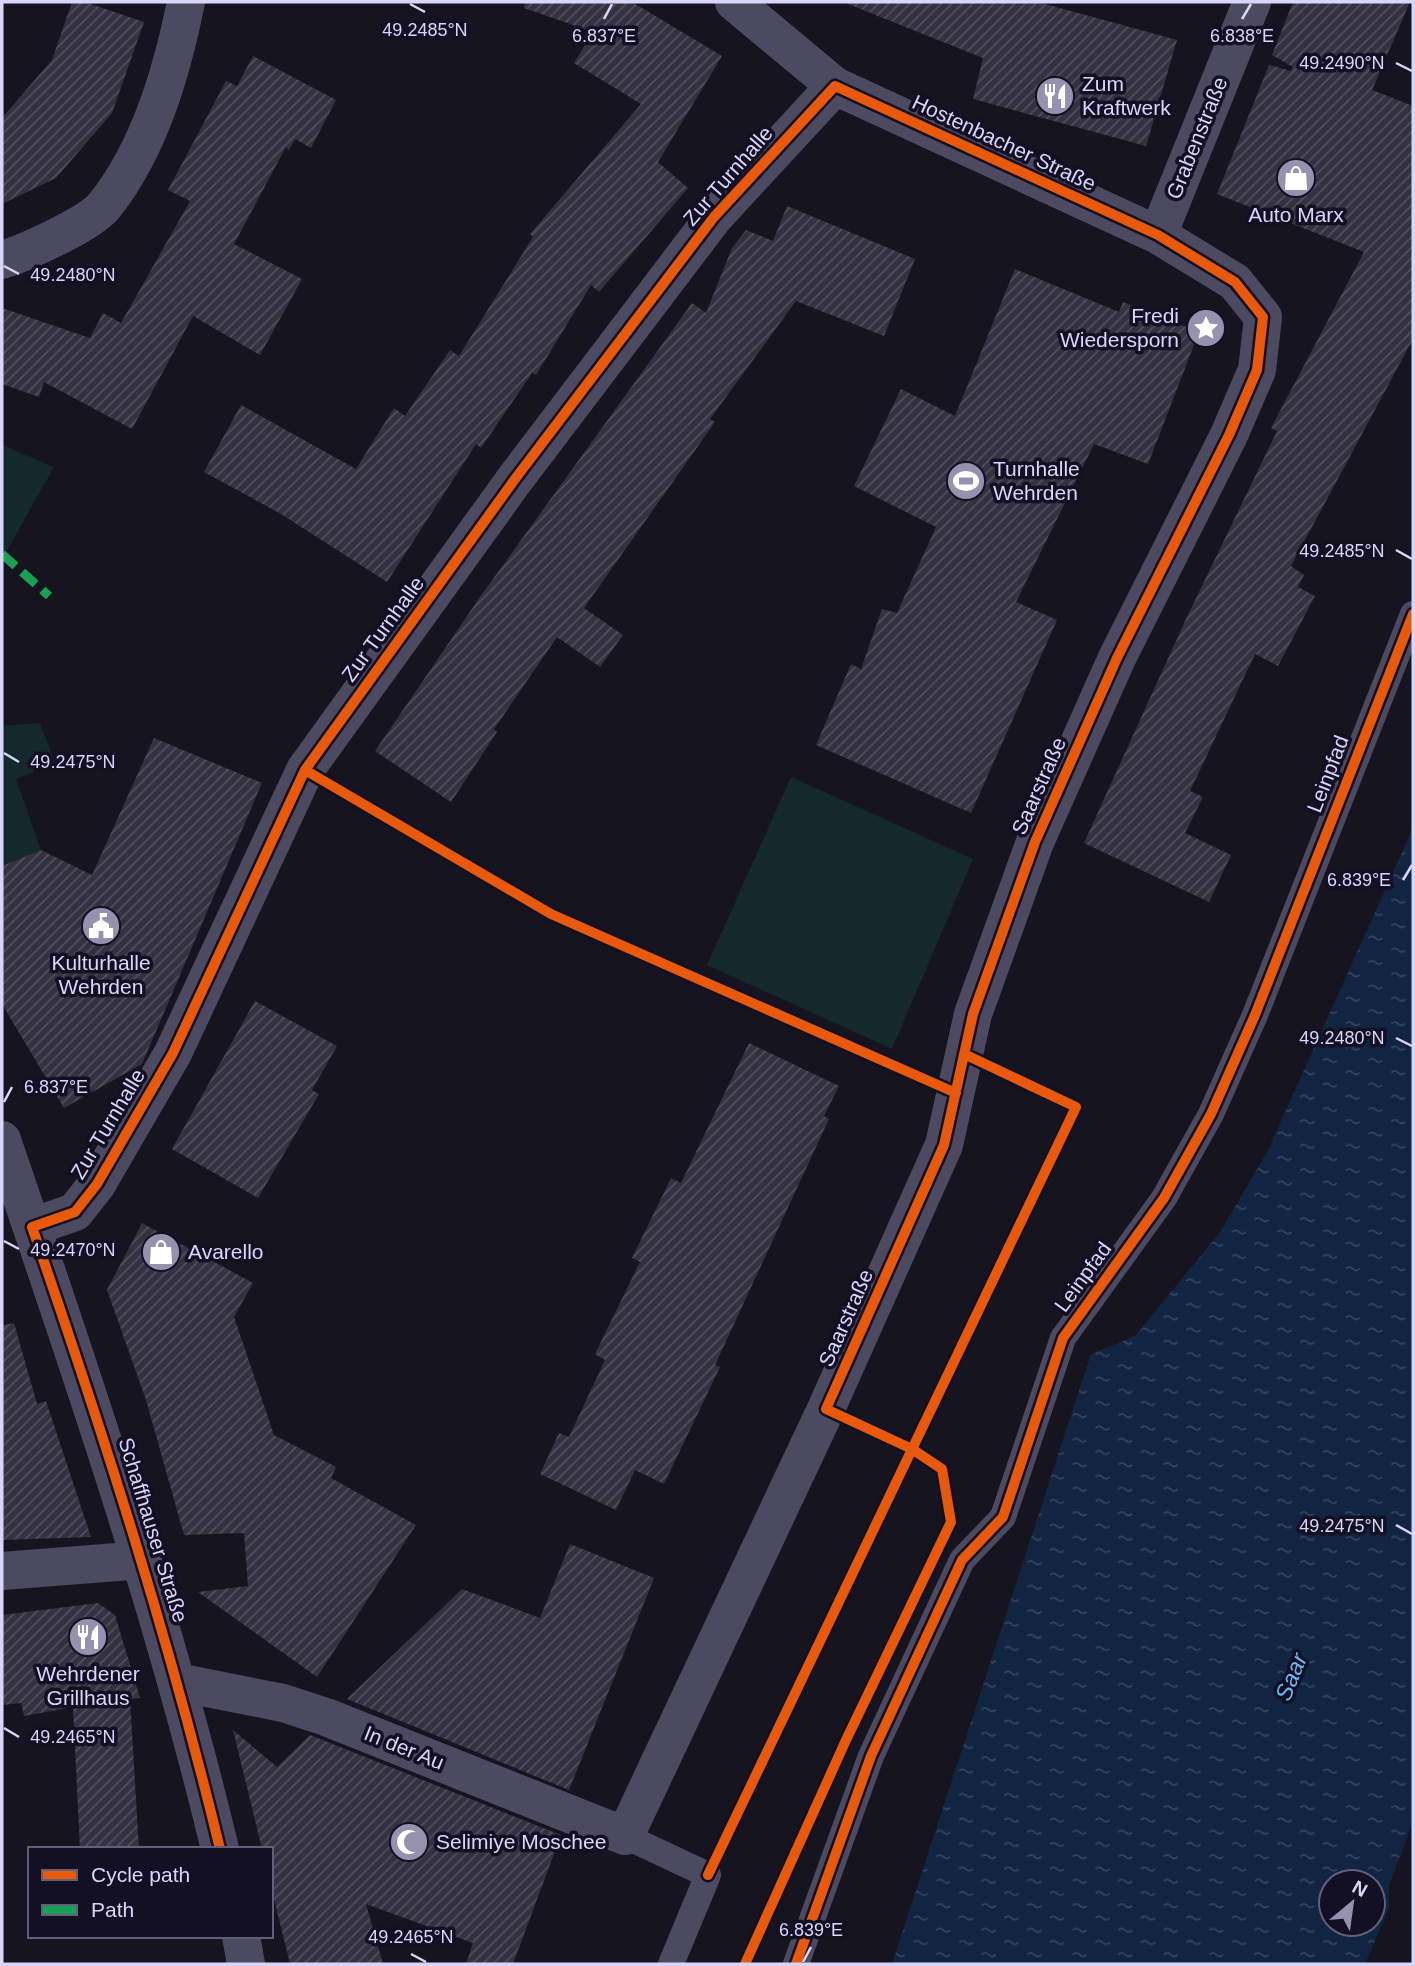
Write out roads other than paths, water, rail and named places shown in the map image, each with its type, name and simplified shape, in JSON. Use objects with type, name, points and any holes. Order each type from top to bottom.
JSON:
[{"type":"street","points":[[2,260],[45,244],[104,207],[144,140],[175,60],[187,2]]},
{"type":"street","name":"Hostenbacher Straße","points":[[734,2],[835,86],[1157,235]]},
{"type":"street","name":"Grabenstraße","points":[[1157,235],[1252,2]]},
{"type":"street","name":"Zur Turnhalle","points":[[32,1227],[75,1212],[97,1184],[173,1053],[305,770],[515,479],[714,217],[835,86]]},
{"type":"street","name":"Saarstraße","points":[[625,1836],[826,1409],[938,1157],[973,1014],[1035,842],[1116,658],[1195,506],[1257,370],[1263,317],[1236,282],[1157,235]]},
{"type":"street","name":"Schaffhauser Straße","points":[[2,1140],[103,1433],[143,1560],[219,1847]]},
{"type":"street","points":[[2,1571],[143,1560]]},
{"type":"street","name":"In der Au","points":[[177,1682],[283,1703],[326,1717],[625,1836]]},
{"type":"street","points":[[241,1938],[246,1964]]},
{"type":"lane","name":"Leinpfad","points":[[796,1964],[877,1744],[962,1560],[1003,1517],[1063,1338],[1164,1198],[1211,1114],[1255,1015],[1413,614]]},
{"type":"lane","points":[[625,1836],[708,1875],[671,1964]]},
{"type":"water","name":"Saar","points":[[1413,828],[1413,1822],[1389,1885],[1387,1913],[1387,1868],[1317,1868],[1317,1938],[1376,1938],[1365,1964],[892,1964],[1091,1354],[1135,1336],[1221,1231],[1268,1150]]},
{"type":"place","name":"Zum Kraftwerk","points":[[1055,96]]},
{"type":"place","name":"Auto Marx","points":[[1296,178]]},
{"type":"place","name":"Fredi Wiedersporn","points":[[1206,328]]},
{"type":"place","name":"Turnhalle Wehrden","points":[[966,481]]},
{"type":"place","name":"Kulturhalle Wehrden","points":[[101,926]]},
{"type":"place","name":"Avarello","points":[[161,1252]]},
{"type":"place","name":"Wehrdener Grillhaus","points":[[88,1637]]},
{"type":"place","name":"Selimiye Moschee","points":[[409,1842]]}]
